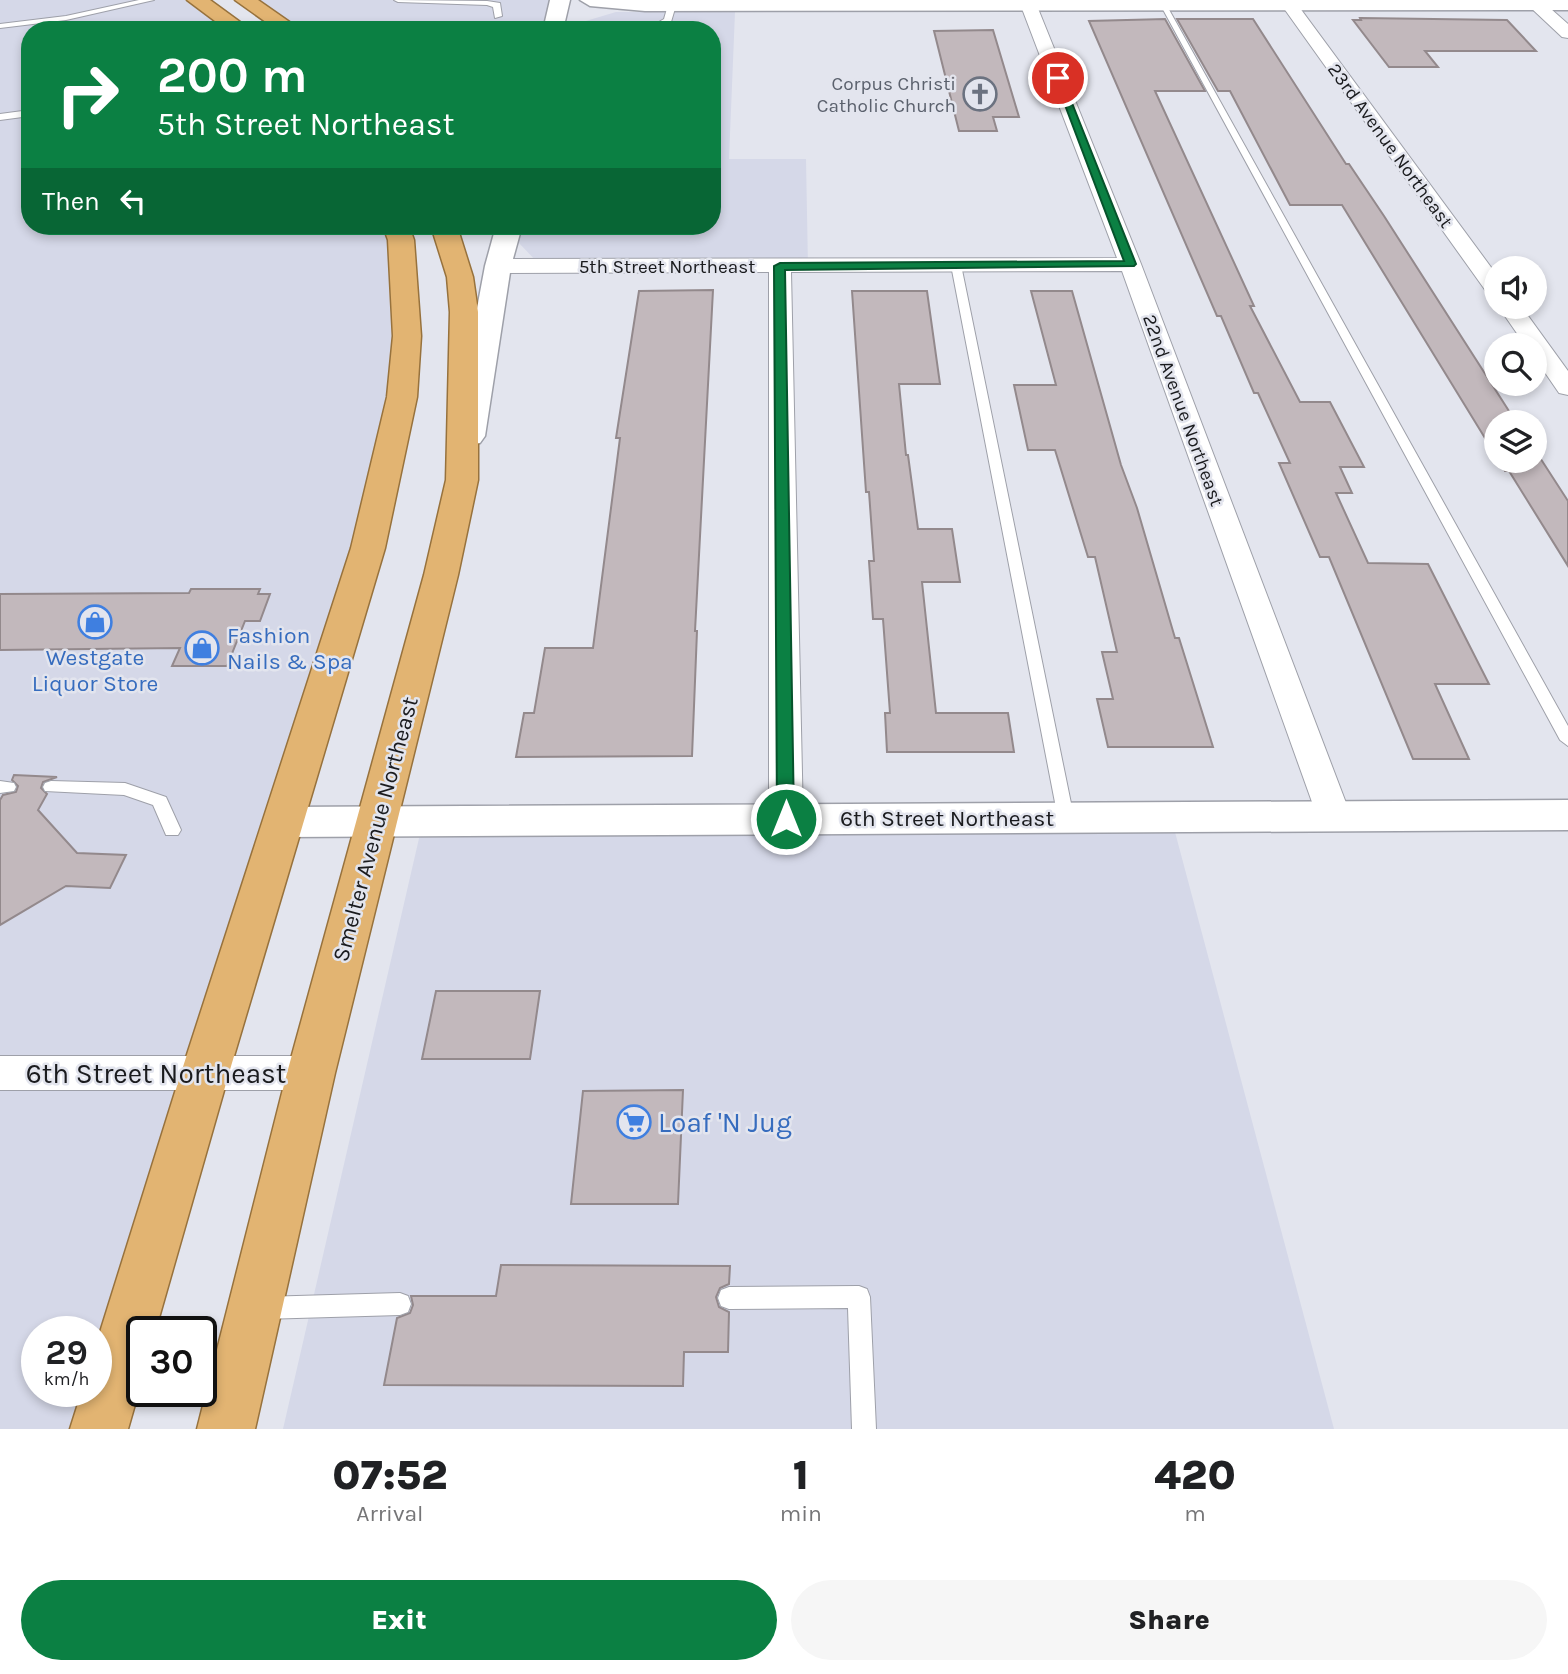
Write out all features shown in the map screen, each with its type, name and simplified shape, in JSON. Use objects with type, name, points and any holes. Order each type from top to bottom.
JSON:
[{"type":"highway","points":[[197,0],[228,21]]},
{"type":"highway","points":[[245,0],[277,21]]},
{"type":"highway","points":[[99,1429],[205,1073],[368,548],[402,397],[407,336],[403,235]]},
{"type":"highway","points":[[447,235],[460,277],[464,312],[462,480]]},
{"type":"highway","name":"Smelter Avenue Northeast","points":[[226,1429],[311,1073],[441,575],[462,480]]},
{"type":"street","points":[[555,21],[560,0]]},
{"type":"street","points":[[590,0],[618,4],[672,5],[1163,6],[1288,2],[1568,4]]},
{"type":"street","name":"23rd Avenue Northeast","points":[[1288,2],[1484,272]]},
{"type":"street","points":[[1536,4],[1568,33]]},
{"type":"street","name":"22nd Avenue Northeast","points":[[1029,6],[1130,264],[1334,816]]},
{"type":"street","name":"Smelter Avenue Northeast","points":[[462,480],[498,266],[507,235]]},
{"type":"street","name":"5th Street Northeast","points":[[498,266],[1130,264]]},
{"type":"street","points":[[780,266],[786,819]]},
{"type":"street","points":[[1518,319],[1568,388]]},
{"type":"street","name":"6th Street Northeast","points":[[285,822],[1568,815]]},
{"type":"street","name":"6th Street Northeast","points":[[0,1073],[311,1073]]},
{"type":"lane","points":[[41,21],[150,0]]},
{"type":"lane","points":[[398,0],[487,3],[497,5],[498,16]]},
{"type":"lane","points":[[666,21],[672,5]]},
{"type":"lane","points":[[1163,6],[1568,740]]},
{"type":"lane","points":[[0,26],[21,23]]},
{"type":"lane","points":[[0,117],[21,114]]},
{"type":"lane","points":[[956,265],[1066,818]]},
{"type":"lane","points":[[51,787],[125,789],[160,801],[172,830]]},
{"type":"lane","points":[[729,1298],[859,1297],[864,1429]]},
{"type":"lane","points":[[255,1308],[400,1304]]},
{"type":"shaded area","points":[[0,0],[197,0],[228,21],[21,21],[21,235],[399,235],[401,240],[404,287],[368,548],[134,1316],[126,1316],[126,1341],[112,1386],[112,1316],[21,1316],[21,1407],[106,1407],[99,1429],[0,1429]]},
{"type":"shaded area","points":[[244,0],[560,0],[555,21],[276,21]]},
{"type":"shaded area","points":[[616,12],[735,12],[729,159],[806,159],[808,267],[541,266],[518,242],[520,235],[721,235],[721,21],[586,21]]},
{"type":"shaded area","points":[[1171,817],[1334,1429],[283,1429],[423,821]]},
{"type":"building","points":[[1360,18],[1507,20],[1536,51],[1425,51],[1438,67],[1389,67],[1353,20],[1361,20]]},
{"type":"building","points":[[1165,19],[1205,91],[1155,91],[1254,306],[1250,306],[1300,402],[1330,402],[1364,467],[1340,467],[1352,493],[1336,493],[1368,563],[1428,564],[1489,684],[1435,684],[1469,759],[1413,759],[1329,557],[1320,557],[1279,463],[1290,463],[1258,393],[1254,393],[1221,316],[1217,316],[1089,21]]},
{"type":"building","points":[[1177,19],[1253,19],[1484,372],[1484,396],[1499,396],[1508,410],[1484,410],[1484,436],[1342,205],[1290,205],[1230,91],[1218,91]]},
{"type":"building","name":"Corpus Christi Catholic Church","points":[[993,30],[1019,117],[993,117],[997,131],[959,131],[934,31]]},
{"type":"building","points":[[713,290],[695,631],[692,756],[516,757],[524,713],[534,713],[545,648],[593,648],[620,438],[616,438],[639,291]]},
{"type":"building","points":[[852,291],[927,291],[940,384],[899,384],[906,455],[918,529],[952,529],[960,582],[922,582],[936,713],[1008,713],[1014,752],[887,752],[885,713],[890,713],[883,619],[873,619],[869,561],[874,561],[869,492],[866,492]]},
{"type":"building","points":[[1031,291],[1072,291],[1121,465],[1137,508],[1175,638],[1179,638],[1213,747],[1108,747],[1097,699],[1113,699],[1102,652],[1117,652],[1095,557],[1088,557],[1055,450],[1028,450],[1014,385],[1056,385]]},
{"type":"building","points":[[1547,469],[1568,501],[1568,566],[1510,473],[1547,473]]},
{"type":"building","points":[[191,589],[260,589],[258,594],[270,594],[260,621],[245,621],[227,666],[172,666],[180,648],[0,650],[0,594],[189,593]]},
{"type":"building","points":[[14,775],[57,777],[43,782],[41,788],[47,794],[38,810],[77,853],[126,855],[110,888],[66,886],[0,925],[0,800],[3,795],[16,792],[18,786],[12,780]]},
{"type":"building","points":[[436,991],[540,991],[530,1059],[422,1059]]},
{"type":"building","points":[[683,1090],[678,1204],[571,1204],[583,1091]]},
{"type":"building","points":[[501,1265],[730,1266],[729,1284],[720,1288],[716,1297],[719,1307],[729,1312],[728,1352],[684,1352],[683,1386],[384,1385],[397,1318],[410,1313],[413,1305],[411,1296],[496,1296]]},
{"type":"place","name":"Corpus Christi Catholic Church","points":[[980,94]]},
{"type":"place","name":"Westgate Liquor Store","points":[[95,622]]},
{"type":"place","name":"Fashion Nails & Spa","points":[[202,648]]},
{"type":"place","name":"Loaf 'N Jug","points":[[634,1122]]},
{"type":"route","points":[[786,819],[780,266],[1130,264],[1058,78]]}]
